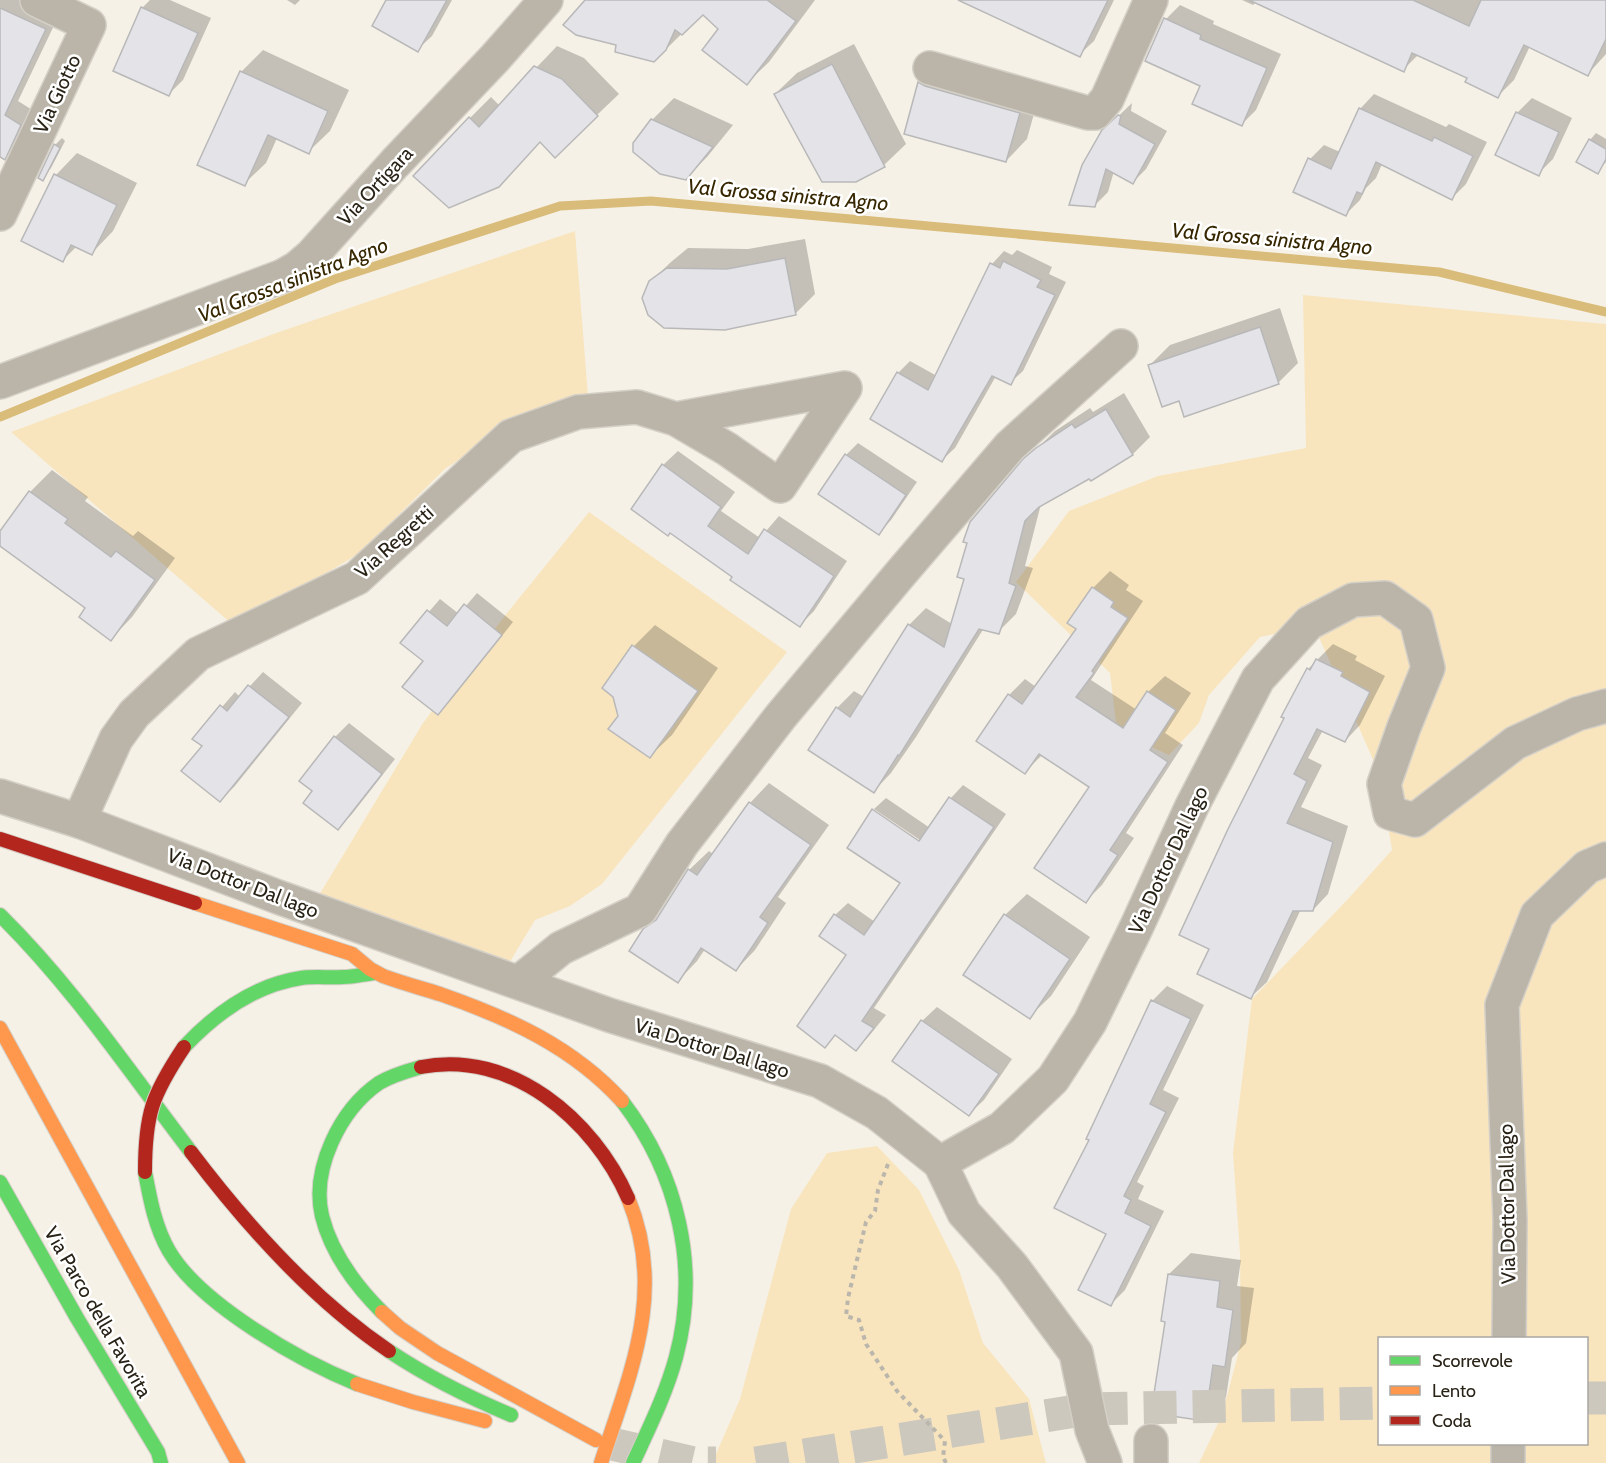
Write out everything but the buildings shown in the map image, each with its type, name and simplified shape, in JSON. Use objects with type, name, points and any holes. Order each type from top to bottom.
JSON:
[{"type":"main road","points":[[0,839],[352,954],[375,973],[475,1007],[521,1026],[560,1049],[597,1077],[622,1101],[644,1131],[664,1169],[676,1204],[686,1272],[685,1307],[680,1342],[668,1380],[633,1463]]},
{"type":"main road","points":[[0,915],[71,990],[195,1158],[248,1224],[310,1288],[362,1333],[416,1370],[466,1396],[526,1421]]},
{"type":"main road","points":[[375,973],[343,977],[319,976],[283,982],[225,1007],[201,1027],[167,1073],[151,1105],[145,1139],[145,1172],[151,1204],[173,1258],[197,1285],[260,1333],[313,1363],[369,1388],[428,1407],[511,1427]]},
{"type":"main road","points":[[0,1029],[238,1463]]},
{"type":"main road","points":[[550,1431],[596,1440],[446,1358],[407,1333],[380,1311],[335,1249],[322,1215],[320,1186],[326,1158],[338,1128],[355,1103],[378,1083],[403,1070],[433,1064],[467,1064],[501,1072],[530,1087],[560,1107],[586,1131],[607,1159],[634,1213],[646,1279],[640,1334],[601,1463]]},
{"type":"main road","name":"Via Parco della Favorita","points":[[0,1182],[77,1318],[158,1452],[161,1463]]},
{"type":"street","name":"Via Giotto","points":[[0,214],[89,25],[38,0]]},
{"type":"street","name":"Via Ortigara","points":[[0,382],[283,276],[297,268],[311,256],[495,58],[546,0]]},
{"type":"street","points":[[930,68],[1088,113],[1095,113],[1107,99],[1151,0]]},
{"type":"street","points":[[519,982],[561,948],[640,910],[682,844],[781,716],[901,573],[1010,446],[1120,346]]},
{"type":"street","name":"Via Regretti","points":[[79,821],[116,739],[134,714],[198,654],[357,578],[511,436],[578,412],[637,407],[676,419],[727,449],[780,486],[845,388],[676,419]]},
{"type":"street","name":"Via Dottor Dal lago","points":[[0,796],[79,821],[278,897],[609,1015],[820,1081],[877,1113],[940,1163],[1002,1128],[1053,1079],[1090,1022],[1192,806],[1258,679],[1309,623],[1353,600],[1385,598],[1416,620],[1428,668],[1384,784],[1390,813],[1415,820],[1515,743],[1577,714],[1606,706]]},
{"type":"street","name":"Via Dottor Dal lago","points":[[1509,1337],[1510,1220],[1502,1005],[1537,915],[1587,867],[1606,859]]},
{"type":"street","points":[[940,1163],[964,1213],[1012,1266],[1076,1353],[1092,1430],[1105,1463]]},
{"type":"street","points":[[1508,1445],[1508,1463]]},
{"type":"path","points":[[905,1135],[887,1156],[888,1164],[878,1190],[875,1211],[866,1222],[846,1316],[860,1320],[866,1344],[897,1391],[945,1441],[946,1463]]},
{"type":"shaded area","points":[[575,231],[589,409],[503,433],[446,468],[360,553],[233,625],[11,432],[276,333]]},
{"type":"shaded area","points":[[1303,295],[1606,324],[1606,1463],[1199,1463],[1222,1415],[1241,1343],[1240,1254],[1233,1153],[1252,999],[1392,850],[1379,773],[1314,626],[1260,637],[1209,695],[1199,723],[1169,755],[1117,731],[1110,673],[1016,582],[1069,511],[1158,476],[1306,448]]},
{"type":"shaded area","points":[[589,512],[787,652],[602,884],[570,906],[535,920],[496,985],[304,920],[423,723],[507,613]]},
{"type":"shaded area","points":[[877,1146],[919,1190],[959,1270],[983,1343],[1029,1399],[1046,1463],[712,1463],[740,1399],[791,1209],[827,1153]]},
{"type":"waterway","name":"Val Grossa sinistra Agno","points":[[0,417],[335,279],[560,206],[651,201],[1439,272],[1606,312]]},
{"type":"tunnel","points":[[1588,1398],[1606,1398]]},
{"type":"tunnel","points":[[756,1463],[1088,1409],[1378,1403]]},
{"type":"tunnel","points":[[612,1444],[694,1463],[716,1463]]},
{"type":"traffic: fast","points":[[0,915],[76,1000],[191,1152]]},
{"type":"traffic: fast","points":[[184,1047],[223,1012],[267,987],[301,978],[347,977],[375,973]]},
{"type":"traffic: fast","points":[[382,1312],[354,1280],[332,1243],[322,1216],[321,1179],[332,1142],[352,1109],[379,1083],[394,1075],[421,1067]]},
{"type":"traffic: fast","points":[[622,1101],[641,1129],[670,1190],[679,1223],[686,1289],[683,1323],[672,1371],[657,1411],[633,1463]]},
{"type":"traffic: fast","points":[[145,1172],[154,1213],[164,1242],[184,1271],[203,1291],[253,1329],[281,1346],[357,1384]]},
{"type":"traffic: fast","points":[[0,1182],[77,1318],[158,1452],[161,1463]]},
{"type":"traffic: fast","points":[[389,1351],[448,1386],[511,1415]]},
{"type":"traffic: slow","points":[[195,903],[352,954],[370,969],[383,976],[466,1003],[515,1024],[583,1065],[622,1101]]},
{"type":"traffic: slow","points":[[0,1028],[238,1463]]},
{"type":"traffic: slow","points":[[601,1463],[633,1364],[644,1299],[644,1266],[639,1233],[628,1198]]},
{"type":"traffic: slow","points":[[382,1312],[400,1328],[437,1353],[596,1440]]},
{"type":"traffic: slow","points":[[357,1384],[485,1421]]},
{"type":"traffic: jam","points":[[0,839],[195,903]]},
{"type":"traffic: jam","points":[[145,1172],[145,1152],[152,1106],[164,1079],[184,1047]]},
{"type":"traffic: jam","points":[[421,1067],[454,1064],[487,1069],[517,1080],[546,1097],[594,1142],[613,1169],[628,1198]]},
{"type":"traffic: jam","points":[[191,1152],[282,1260],[333,1308],[389,1351]]}]
